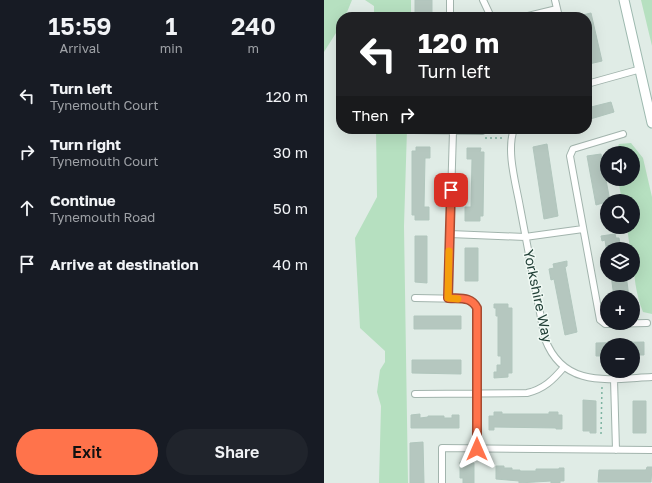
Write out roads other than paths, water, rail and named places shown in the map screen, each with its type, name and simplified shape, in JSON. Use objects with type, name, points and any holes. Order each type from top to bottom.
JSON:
[{"type":"street","points":[[450,0],[450,12]]},
{"type":"street","points":[[483,0],[489,12]]},
{"type":"street","points":[[555,0],[558,12]]},
{"type":"street","points":[[624,0],[641,69],[652,123]]},
{"type":"street","points":[[545,12],[557,9]]},
{"type":"street","points":[[592,83],[641,69]]},
{"type":"street","points":[[448,298],[453,134]]},
{"type":"street","name":"Yorkshire Way","points":[[512,134],[511,156],[525,237],[545,339],[549,350],[564,368],[583,377],[594,379],[614,379],[652,376]]},
{"type":"street","points":[[623,134],[574,149],[570,156],[600,320],[605,324],[647,323]]},
{"type":"street","points":[[450,234],[525,237],[583,228]]},
{"type":"street","points":[[415,298],[467,299],[471,300],[477,308],[477,449]]},
{"type":"street","points":[[415,394],[527,393],[545,387],[564,368]]},
{"type":"street","points":[[614,379],[616,450]]},
{"type":"street","points":[[442,483],[442,448],[651,450]]}]
